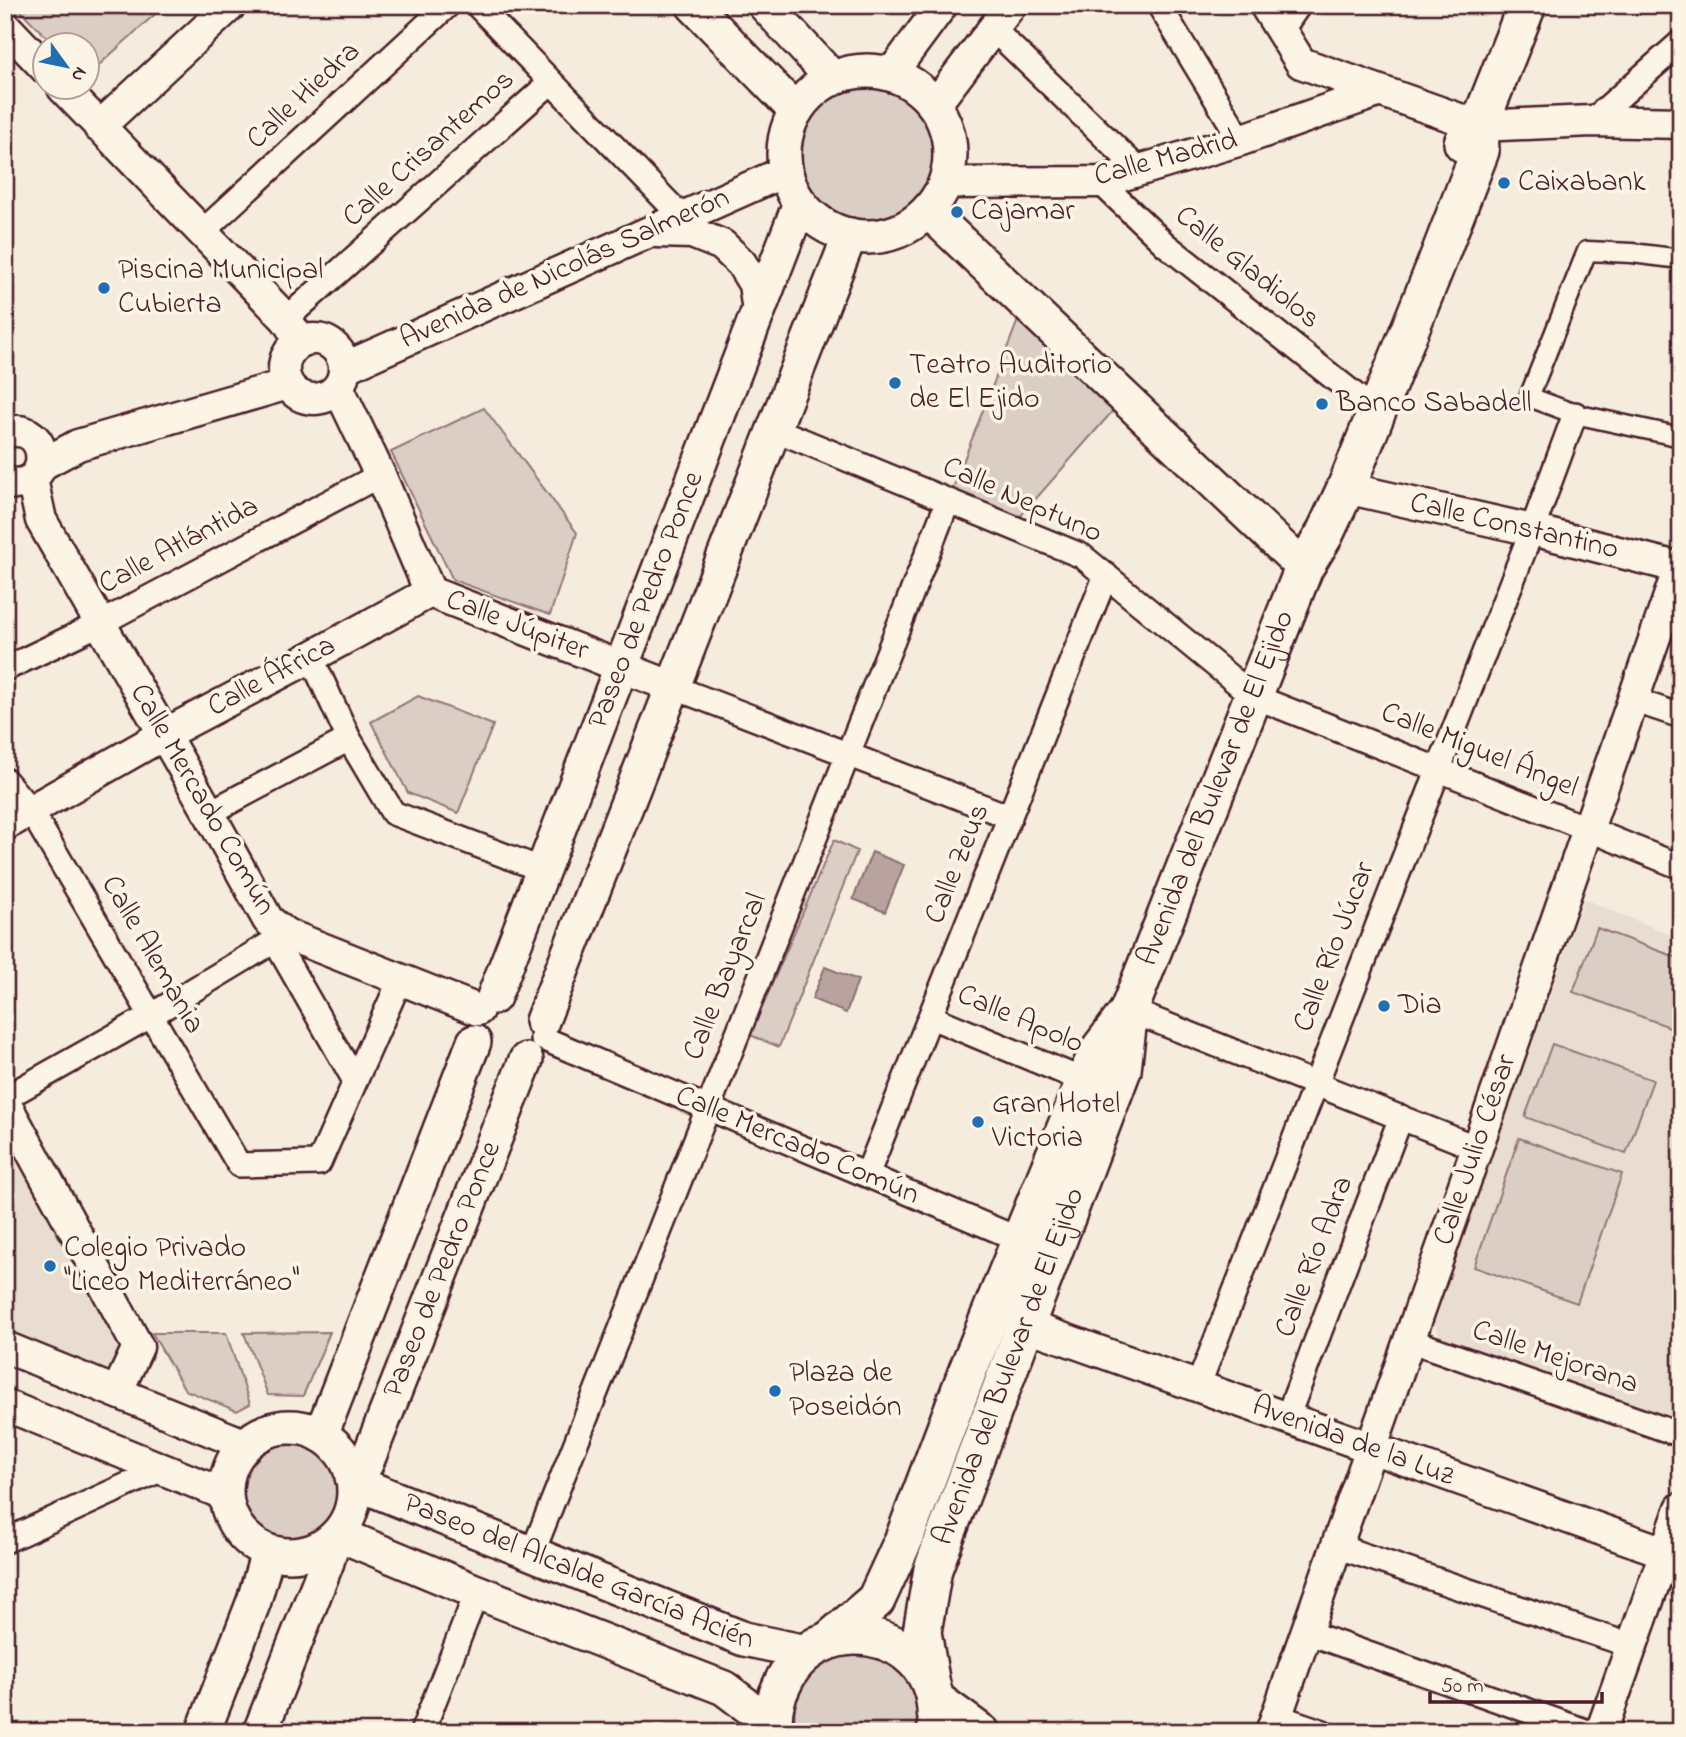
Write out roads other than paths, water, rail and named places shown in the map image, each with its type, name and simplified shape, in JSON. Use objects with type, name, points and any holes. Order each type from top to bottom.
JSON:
[{"type":"main road","points":[[693,5],[796,111]]},
{"type":"main road","points":[[765,5],[833,79]]},
{"type":"main road","name":"Avenida del Bulevar de El Ejido","points":[[1304,568],[1309,531],[1355,410],[1460,146],[1479,125],[1527,5]]},
{"type":"main road","points":[[852,72],[891,74],[916,86],[935,105],[947,129],[950,156],[937,197],[905,228],[878,237],[850,236],[831,229],[814,218],[791,188],[784,150],[788,130],[796,111],[812,92],[833,79],[852,72]]},
{"type":"main road","name":"Avenida del Bulevar de El Ejido","points":[[934,1705],[922,1632],[933,1569],[1025,1325],[1037,1247],[1085,1081],[1098,1052],[1129,1010],[1304,568],[1324,535],[1346,488],[1480,151],[1479,125]]},
{"type":"main road","points":[[937,197],[1304,568]]},
{"type":"main road","name":"Paseo de Pedro Ponce","points":[[321,1435],[482,1016],[543,870],[622,667],[800,203]]},
{"type":"main road","name":"Paseo de Pedro Ponce","points":[[353,1480],[366,1464],[505,1109],[536,1040],[850,236]]},
{"type":"main road","name":"Avenida del Bulevar de El Ejido","points":[[1346,488],[1355,410]]},
{"type":"main road","points":[[506,995],[518,996],[529,1001],[537,1010],[536,1040],[516,1064],[496,1063],[479,1051],[482,1016],[506,995]]},
{"type":"main road","name":"Avenida del Bulevar de El Ejido","points":[[774,1729],[776,1698],[787,1672],[876,1600],[904,1539],[968,1370],[1037,1247],[1122,1070],[1129,1010]]},
{"type":"main road","points":[[285,1427],[304,1429],[321,1435],[337,1447],[348,1463],[353,1480],[353,1503],[346,1522],[335,1536],[319,1549],[302,1555],[285,1556],[268,1552],[251,1543],[238,1530],[226,1495],[227,1477],[234,1459],[246,1445],[267,1431],[285,1427]]},
{"type":"main road","name":"Paseo del Alcalde García Acién","points":[[353,1480],[744,1639],[819,1645]]},
{"type":"main road","points":[[260,1732],[335,1536]]},
{"type":"main road","name":"Paseo del Alcalde García Acién","points":[[335,1536],[724,1688],[774,1729]]},
{"type":"main road","points":[[203,1732],[254,1601],[268,1552]]},
{"type":"main road","points":[[819,1645],[856,1635],[879,1638],[901,1648],[919,1664],[934,1705],[983,1732]]},
{"type":"street","points":[[99,127],[231,5]]},
{"type":"street","name":"Calle Hiedra","points":[[202,232],[448,5]]},
{"type":"street","points":[[477,5],[682,217]]},
{"type":"street","points":[[891,74],[942,5]]},
{"type":"street","points":[[1159,5],[1241,139]]},
{"type":"street","points":[[1265,5],[1301,63],[1479,125],[1592,121],[1681,123]]},
{"type":"street","points":[[1282,32],[1299,5]]},
{"type":"street","points":[[935,105],[1002,17],[1140,171]]},
{"type":"street","points":[[5,26],[32,54]]},
{"type":"street","points":[[1592,121],[1681,42]]},
{"type":"street","name":"Calle Crisantemos","points":[[294,330],[551,82]]},
{"type":"street","name":"Calle Madrid","points":[[937,197],[1100,182],[1241,139],[1380,91]]},
{"type":"street","points":[[76,102],[294,330],[311,339],[330,343],[337,350],[342,358],[341,378],[331,394],[322,398],[302,397],[288,384],[284,365],[293,347],[294,330]]},
{"type":"street","name":"Avenida de Nicolás Salmerón","points":[[341,378],[682,217],[786,171]]},
{"type":"street","name":"Calle Gladiolos","points":[[1100,182],[1166,245],[1355,410]]},
{"type":"street","points":[[652,232],[692,233],[722,245],[741,263],[754,284],[758,312]]},
{"type":"street","points":[[1681,259],[1587,251],[1529,397],[1575,414],[1681,437]]},
{"type":"street","name":"Calle Júpiter","points":[[341,378],[430,592],[1010,817]]},
{"type":"street","points":[[19,450],[78,445],[288,384]]},
{"type":"street","name":"Calle Río Júcar","points":[[1198,1386],[1575,414]]},
{"type":"street","name":"Calle Neptuno","points":[[774,429],[1082,556],[1253,696]]},
{"type":"street","name":"Calle Mercado Común","points":[[19,450],[41,520],[268,920],[281,937],[355,1081]]},
{"type":"street","name":"Calle Atlántida","points":[[5,669],[99,624],[380,475]]},
{"type":"street","name":"Calle Constantino","points":[[1346,488],[1532,530],[1680,568]]},
{"type":"street","name":"Calle Bayarcal","points":[[532,1554],[948,501]]},
{"type":"street","name":"Calle Julio César","points":[[1274,1724],[1306,1632],[1329,1543],[1370,1448],[1409,1340],[1680,568]]},
{"type":"street","name":"Calle Zeus","points":[[867,1175],[1106,575]]},
{"type":"street","name":"Calle África","points":[[18,818],[163,735],[430,592]]},
{"type":"street","points":[[312,657],[349,739],[393,813],[543,870]]},
{"type":"street","name":"Calle Miguel Ángel","points":[[1253,696],[1681,867]]},
{"type":"street","points":[[1633,700],[1681,716]]},
{"type":"street","points":[[209,813],[349,739]]},
{"type":"street","name":"Calle Alemania","points":[[5,780],[18,818],[150,1016],[239,1165],[319,1163],[355,1081]]},
{"type":"street","points":[[117,1392],[138,1348],[5,1100],[281,937]]},
{"type":"street","name":"Calle Mercado Común","points":[[281,937],[400,980],[482,1016]]},
{"type":"street","points":[[355,1081],[400,980]]},
{"type":"street","points":[[1129,1010],[1477,1148]]},
{"type":"street","name":"Calle Apolo","points":[[931,1017],[1085,1081]]},
{"type":"street","name":"Calle Mercado Común","points":[[536,1040],[708,1108],[1037,1247]]},
{"type":"street","name":"Calle Río Adra","points":[[1287,1418],[1401,1118]]},
{"type":"street","name":"Avenida de la Luz","points":[[1025,1325],[1673,1555]]},
{"type":"street","name":"Calle Mejorana","points":[[1409,1340],[1681,1435]]},
{"type":"street","points":[[5,1347],[246,1445]]},
{"type":"street","points":[[5,1405],[226,1495]]},
{"type":"street","points":[[5,1541],[163,1469]]},
{"type":"street","points":[[1601,1732],[1632,1646],[1673,1555],[1681,1508]]},
{"type":"street","points":[[1329,1543],[1632,1646]]},
{"type":"street","points":[[422,1732],[477,1592]]},
{"type":"street","points":[[1306,1632],[1588,1732]]},
{"type":"street","points":[[1274,1724],[1324,1732]]},
{"type":"place","name":"Caixabank","points":[[1504,183]]},
{"type":"place","name":"Cajamar","points":[[957,212]]},
{"type":"place","name":"Piscina Municipal Cubierta","points":[[104,288]]},
{"type":"place","name":"Teatro Auditorio de El Ejido","points":[[895,383]]},
{"type":"place","name":"Banco Sabadell","points":[[1322,404]]},
{"type":"place","name":"Dia","points":[[1384,1006]]},
{"type":"place","name":"Gran Hotel Victoria","points":[[978,1122]]},
{"type":"place","name":"Colegio Privado \"Liceo Mediterráneo\"","points":[[50,1266]]},
{"type":"place","name":"Plaza de Poseidón","points":[[775,1391]]}]
